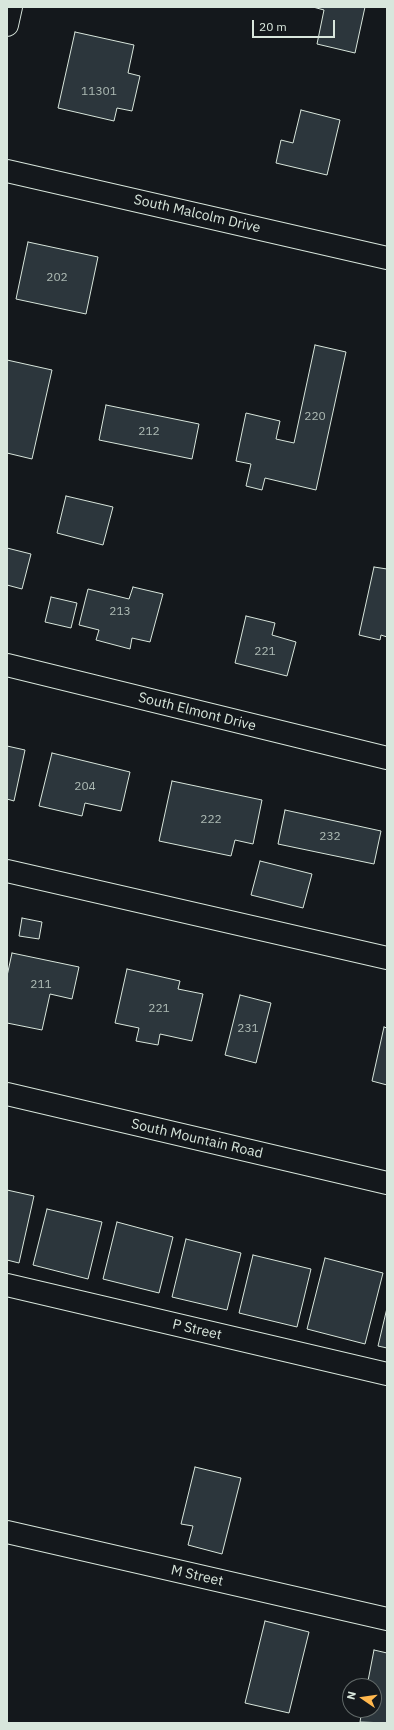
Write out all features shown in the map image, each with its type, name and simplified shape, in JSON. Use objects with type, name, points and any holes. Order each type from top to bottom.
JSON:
[{"type":"street","points":[[7,25],[11,7]]},
{"type":"street","name":"South Malcolm Drive","points":[[7,171],[387,258]]},
{"type":"street","name":"South Elmont Drive","points":[[7,665],[387,758]]},
{"type":"street","points":[[7,871],[387,958]]},
{"type":"street","name":"South Mountain Road","points":[[7,1094],[387,1184]]},
{"type":"street","name":"P Street","points":[[7,1285],[387,1374]]},
{"type":"street","name":"M Street","points":[[7,1532],[387,1619]]},
{"type":"building","points":[[313,7],[365,7],[355,53],[317,44],[324,10]]},
{"type":"building","points":[[75,32],[134,45],[128,73],[140,76],[132,111],[117,108],[114,121],[58,108]]},
{"type":"building","points":[[301,110],[340,120],[327,175],[276,163],[281,140],[293,143]]},
{"type":"building","points":[[28,242],[98,257],[86,314],[16,299]]},
{"type":"building","points":[[315,345],[346,352],[316,490],[265,478],[262,490],[246,486],[251,464],[236,461],[246,413],[280,421],[276,439],[294,443]]},
{"type":"building","points":[[7,360],[52,370],[32,459],[7,453]]},
{"type":"building","points":[[106,405],[199,424],[192,459],[99,440]]},
{"type":"building","points":[[66,496],[113,507],[103,545],[57,533]]},
{"type":"building","points":[[7,548],[31,554],[22,589],[7,585]]},
{"type":"building","points":[[374,567],[387,569],[387,637],[381,635],[380,640],[359,635]]},
{"type":"building","points":[[133,587],[163,594],[150,642],[132,638],[130,649],[96,640],[99,630],[79,625],[88,589],[129,599]]},
{"type":"building","points":[[51,597],[77,603],[71,628],[45,622]]},
{"type":"building","points":[[246,616],[275,623],[272,635],[296,642],[287,676],[235,663]]},
{"type":"building","points":[[7,746],[25,750],[14,801],[7,799]]},
{"type":"building","points":[[52,753],[130,772],[121,811],[85,803],[82,816],[39,806]]},
{"type":"building","points":[[172,781],[262,800],[253,844],[235,840],[231,856],[159,841]]},
{"type":"building","points":[[285,810],[381,831],[374,864],[278,844]]},
{"type":"building","points":[[260,861],[312,874],[303,908],[251,895]]},
{"type":"building","points":[[22,918],[42,922],[39,939],[19,936]]},
{"type":"building","points":[[12,953],[79,967],[72,999],[50,994],[42,1030],[7,1023],[7,976]]},
{"type":"building","points":[[127,969],[180,981],[178,989],[203,994],[192,1041],[160,1034],[158,1045],[136,1041],[139,1028],[115,1023]]},
{"type":"building","points":[[240,995],[271,1003],[256,1063],[225,1055]]},
{"type":"building","points":[[384,1027],[387,1028],[387,1085],[372,1081]]},
{"type":"building","points":[[7,1190],[34,1196],[19,1263],[7,1260]]},
{"type":"building","points":[[47,1209],[102,1222],[88,1279],[33,1265]]},
{"type":"building","points":[[117,1222],[173,1237],[159,1293],[103,1279]]},
{"type":"building","points":[[186,1239],[241,1253],[227,1310],[172,1297]]},
{"type":"building","points":[[253,1255],[311,1269],[297,1327],[239,1313]]},
{"type":"building","points":[[325,1258],[383,1273],[365,1344],[307,1329]]},
{"type":"building","points":[[387,1308],[387,1348],[378,1346]]},
{"type":"building","points":[[195,1467],[241,1478],[222,1554],[188,1545],[193,1526],[181,1524]]},
{"type":"building","points":[[265,1621],[309,1632],[289,1713],[245,1703]]},
{"type":"building","points":[[374,1650],[387,1653],[387,1723],[360,1722],[361,1718],[382,1718],[382,1678],[369,1678]]}]
